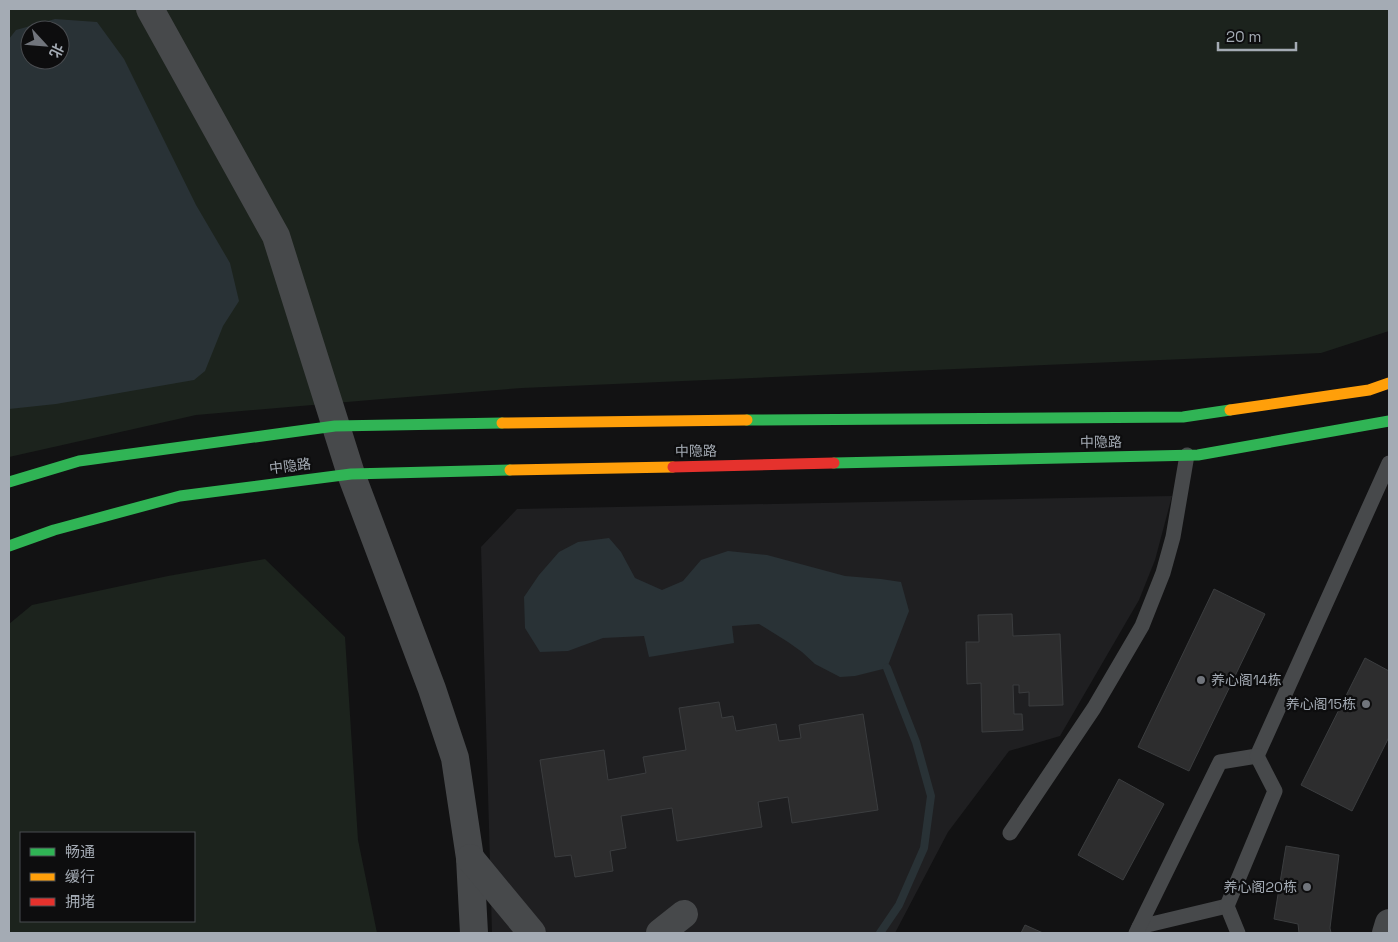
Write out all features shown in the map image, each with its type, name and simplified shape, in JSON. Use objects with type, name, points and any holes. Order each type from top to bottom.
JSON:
[{"type":"main road","name":"中隐路","points":[[9,482],[78,461],[336,426],[797,419],[1183,417],[1368,390],[1389,382]]},
{"type":"main road","name":"中隐路","points":[[9,546],[54,530],[180,496],[351,474],[1198,455],[1389,421]]},
{"type":"street","points":[[150,9],[276,236],[351,474],[432,689],[455,758],[470,858],[474,933]]},
{"type":"street","points":[[470,858],[532,933]]},
{"type":"street","points":[[660,933],[684,914]]},
{"type":"street","points":[[1386,933],[1389,923]]},
{"type":"lane","points":[[1010,833],[1094,708],[1142,626],[1163,573],[1173,537],[1187,455]]},
{"type":"lane","points":[[1256,756],[1389,463]]},
{"type":"lane","points":[[1238,933],[1227,906],[1275,791],[1256,756]]},
{"type":"lane","points":[[1138,930],[1220,762],[1256,756]]},
{"type":"lane","points":[[1138,930],[1227,906]]},
{"type":"shaded area","points":[[9,9],[1389,9],[1389,331],[1321,353],[522,388],[196,415],[9,457]]},
{"type":"shaded area","points":[[70,20],[97,22],[124,59],[196,205],[230,263],[239,301],[223,326],[205,371],[194,380],[56,404],[9,409],[9,39],[16,30],[20,29],[20,70],[70,70]]},
{"type":"shaded area","points":[[1172,496],[1155,560],[1139,600],[1060,736],[1009,751],[948,832],[895,933],[492,933],[481,547],[517,509]]},
{"type":"shaded area","points":[[609,538],[621,552],[635,578],[662,590],[683,581],[701,560],[728,551],[767,555],[845,576],[901,582],[909,611],[887,668],[855,676],[840,677],[815,664],[788,642],[759,624],[732,626],[734,643],[649,657],[644,636],[603,638],[568,651],[540,652],[525,628],[524,597],[539,575],[559,552],[578,542]]},
{"type":"shaded area","points":[[265,559],[345,637],[358,840],[377,933],[9,933],[9,624],[32,605],[168,576]]},
{"type":"building","name":"养心阁14栋","points":[[1214,589],[1265,614],[1189,771],[1138,747]]},
{"type":"building","points":[[1012,614],[1013,636],[1060,634],[1063,705],[1029,706],[1029,692],[1019,693],[1019,685],[1013,685],[1014,714],[1022,714],[1023,730],[982,732],[981,683],[967,684],[966,642],[979,642],[978,615]]},
{"type":"building","name":"养心阁15栋","points":[[1365,658],[1389,671],[1389,737],[1352,811],[1301,785]]},
{"type":"building","points":[[719,702],[722,718],[733,716],[736,731],[776,724],[779,741],[801,738],[799,725],[863,714],[878,810],[792,823],[788,797],[758,802],[762,827],[677,841],[672,808],[621,816],[626,848],[610,851],[613,871],[575,877],[571,855],[555,857],[540,760],[604,750],[608,780],[646,773],[643,757],[686,750],[679,708]]},
{"type":"building","points":[[1119,779],[1164,804],[1123,880],[1078,855]]},
{"type":"building","name":"养心阁20栋","points":[[1286,846],[1339,855],[1330,928],[1331,933],[1299,933],[1298,924],[1274,919]]},
{"type":"building","points":[[1025,925],[1043,933],[1021,933]]},
{"type":"waterway","points":[[880,933],[899,905],[924,848],[931,796],[916,742],[887,668]]},
{"type":"traffic: fast","points":[[747,420],[1183,417],[1230,410]]},
{"type":"traffic: fast","points":[[834,463],[1198,455],[1389,421]]},
{"type":"traffic: fast","points":[[9,482],[79,461],[335,426],[502,423]]},
{"type":"traffic: fast","points":[[9,546],[54,530],[180,496],[351,474],[510,470]]},
{"type":"traffic: slow","points":[[1230,410],[1369,390],[1389,383]]},
{"type":"traffic: slow","points":[[502,423],[747,420]]},
{"type":"traffic: slow","points":[[510,470],[673,467]]},
{"type":"traffic: jam","points":[[673,467],[834,463]]},
{"type":"place","name":"养心阁14栋","points":[[1201,680]]},
{"type":"place","name":"养心阁15栋","points":[[1366,704]]},
{"type":"place","name":"养心阁20栋","points":[[1307,887]]}]
